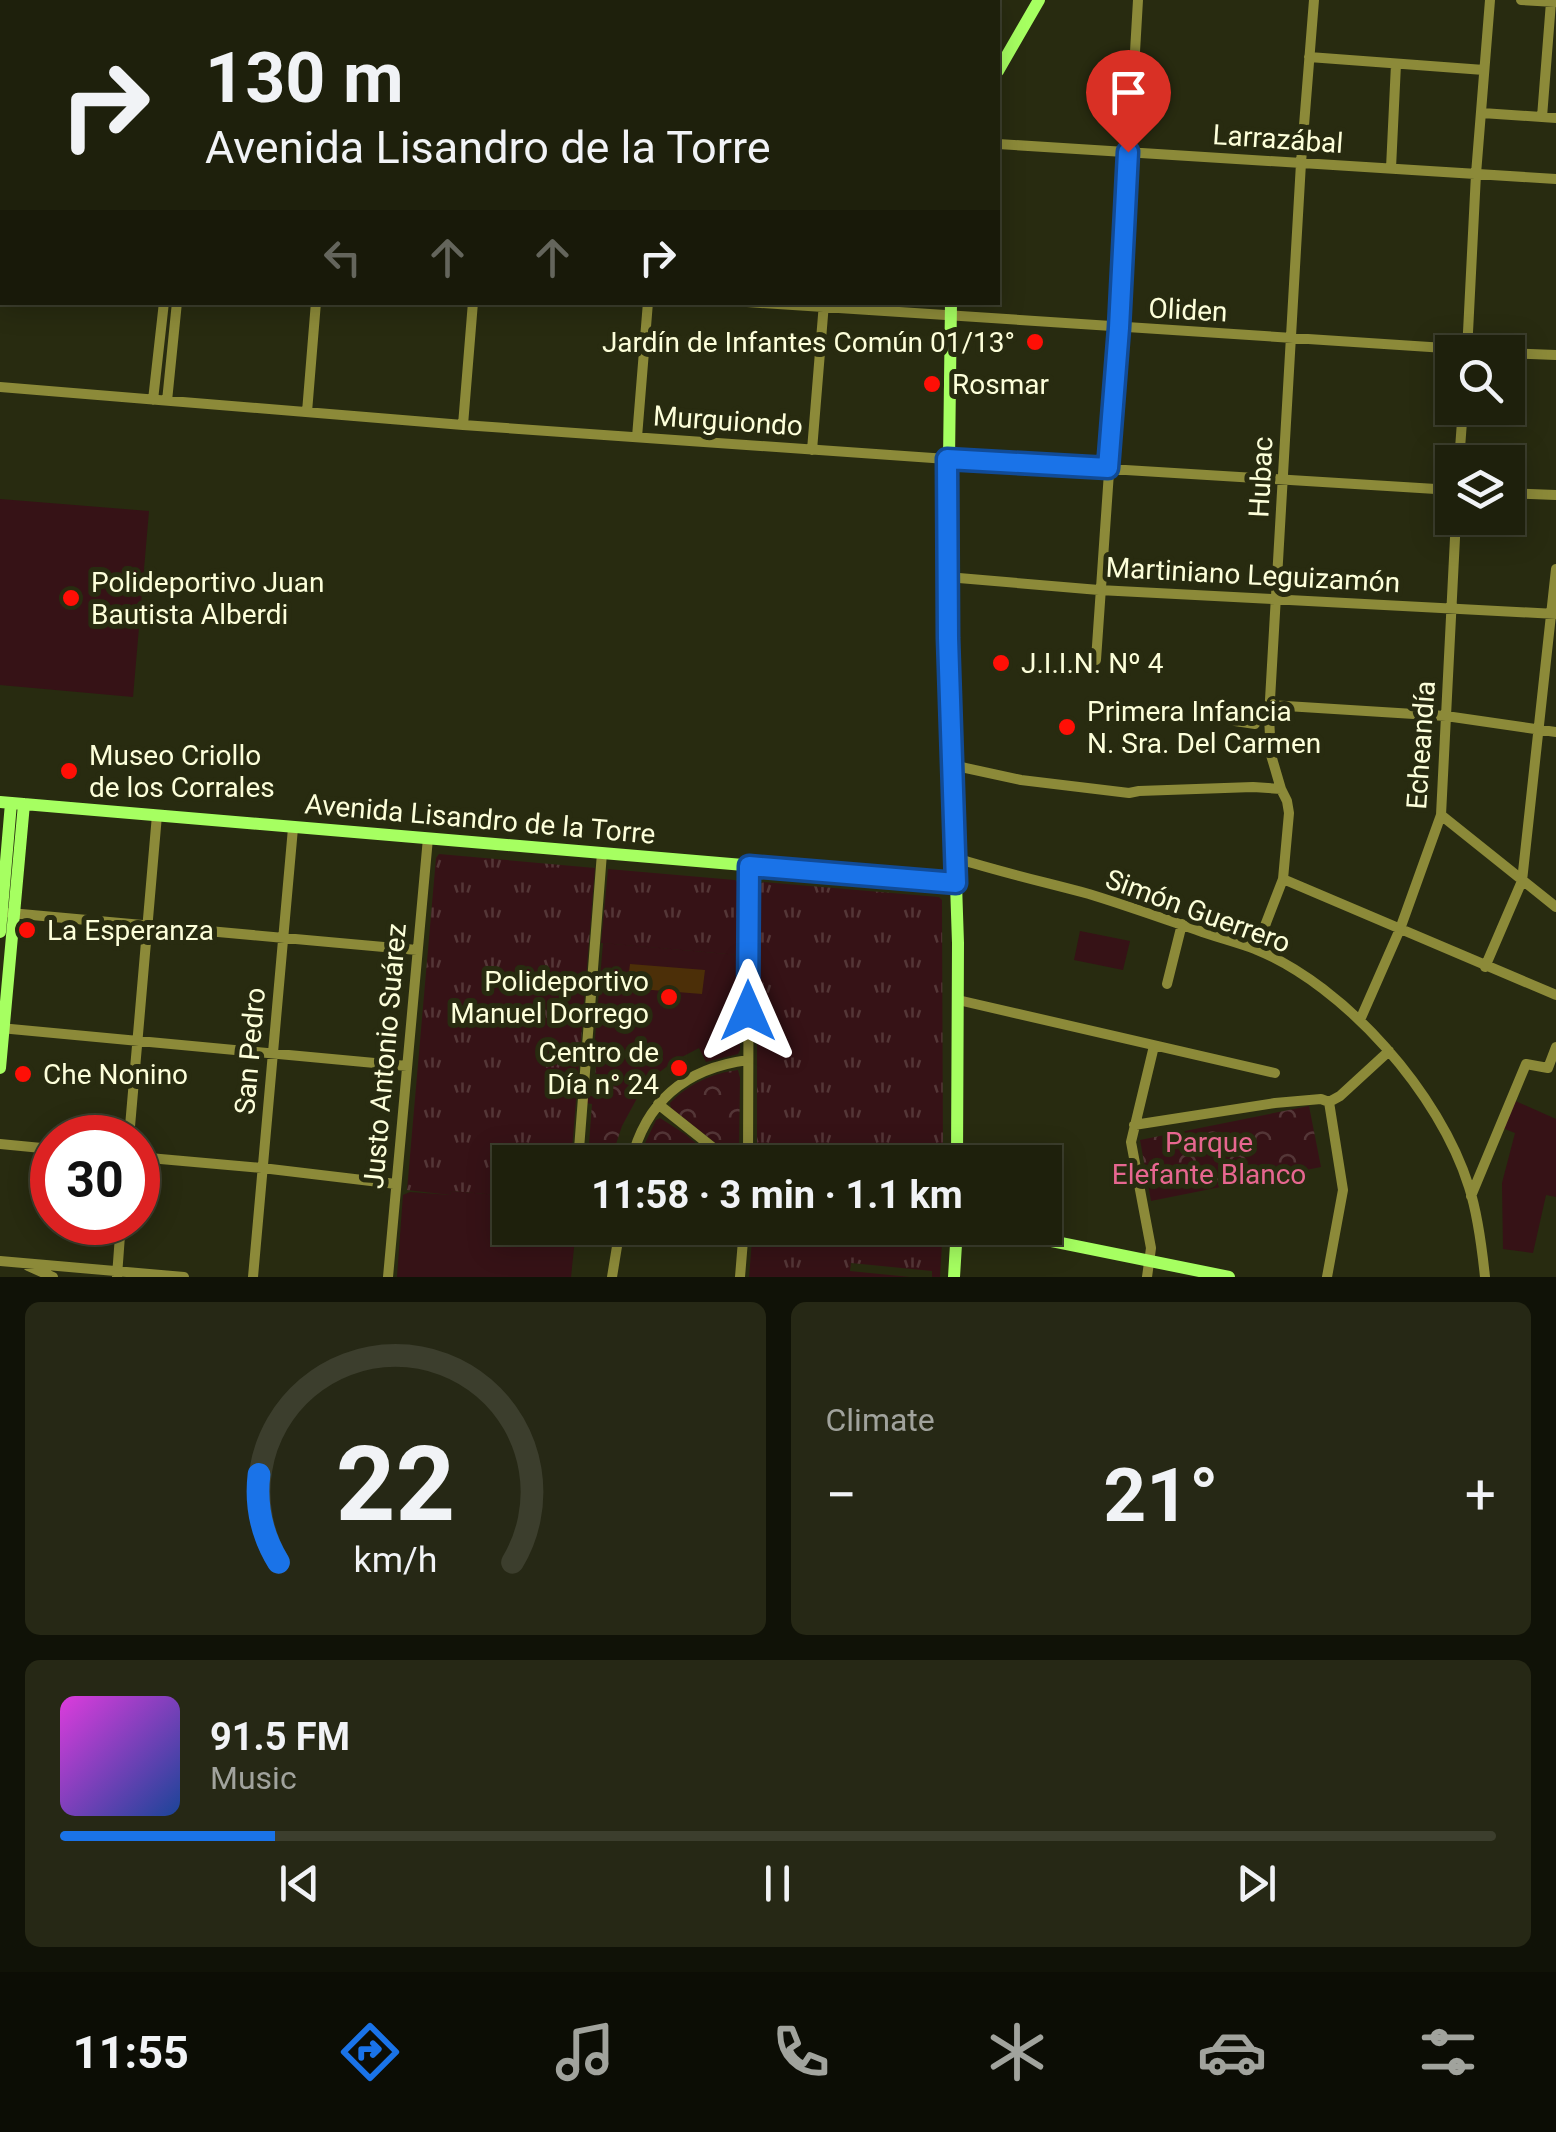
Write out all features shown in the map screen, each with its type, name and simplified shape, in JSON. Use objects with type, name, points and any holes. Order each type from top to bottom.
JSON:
[{"type":"main road","points":[[1000,68],[1040,0]]},
{"type":"main road","points":[[951,309],[947,577],[956,858],[957,1145]]},
{"type":"main road","points":[[0,1068],[12,803]]},
{"type":"main road","name":"Avenida Lisandro de la Torre","points":[[12,803],[956,883]]},
{"type":"main road","points":[[0,932],[5,913]]},
{"type":"main road","points":[[1062,1243],[1230,1277]]},
{"type":"main road","points":[[954,1277],[956,1245]]},
{"type":"street","points":[[1096,660],[1138,0]]},
{"type":"street","name":"Hubac","points":[[1256,950],[1282,879],[1289,813],[1271,755],[1270,705],[1314,0]]},
{"type":"street","points":[[1468,335],[1490,0]]},
{"type":"street","points":[[1521,0],[1554,2],[1542,118]]},
{"type":"street","points":[[1309,56],[1484,70]]},
{"type":"street","points":[[1390,168],[1396,64]]},
{"type":"street","points":[[1482,112],[1556,118]]},
{"type":"street","name":"Larrazábal","points":[[1000,144],[1556,179]]},
{"type":"street","points":[[153,400],[164,305]]},
{"type":"street","points":[[166,401],[177,305]]},
{"type":"street","points":[[307,412],[316,305]]},
{"type":"street","points":[[463,425],[473,305]]},
{"type":"street","points":[[637,437],[648,305]]},
{"type":"street","points":[[812,450],[824,305]]},
{"type":"street","name":"Oliden","points":[[824,305],[951,309],[1119,328],[1435,349]]},
{"type":"street","name":"Oliden","points":[[1525,353],[1556,356]]},
{"type":"street","name":"Murguiondo","points":[[0,387],[812,450],[1435,489]]},
{"type":"street","points":[[1525,493],[1556,495]]},
{"type":"street","name":"Echeandía","points":[[1360,1020],[1400,930],[1441,815],[1455,535]]},
{"type":"street","points":[[1485,967],[1522,881],[1556,568]]},
{"type":"street","name":"Martiniano Leguizamón","points":[[947,577],[1100,590],[1554,614]]},
{"type":"street","points":[[1270,705],[1446,716],[1556,732]]},
{"type":"street","points":[[1235,721],[1255,724]]},
{"type":"street","points":[[952,765],[1021,780],[1129,793],[1281,789]]},
{"type":"street","points":[[130,1115],[157,815]]},
{"type":"street","points":[[1441,815],[1556,907]]},
{"type":"street","name":"San Pedro","points":[[253,1277],[293,828]]},
{"type":"street","name":"Justo Antonio Suárez","points":[[388,1277],[428,838]]},
{"type":"street","points":[[579,1145],[602,853]]},
{"type":"street","name":"Simón Guerrero","points":[[956,858],[1182,924],[1256,950],[1308,978],[1360,1020],[1398,1061],[1430,1106],[1452,1146],[1471,1196],[1485,1277]]},
{"type":"street","points":[[748,1145],[749,866]]},
{"type":"street","points":[[1282,879],[1556,996]]},
{"type":"street","points":[[5,913],[417,950]]},
{"type":"street","points":[[1167,984],[1182,924]]},
{"type":"street","points":[[958,1000],[1276,1073]]},
{"type":"street","points":[[2,1029],[407,1066]]},
{"type":"street","points":[[1147,1277],[1151,1248],[1132,1147],[1154,1046]]},
{"type":"street","points":[[1471,1196],[1526,1064],[1548,1068],[1556,1048]]},
{"type":"street","points":[[1329,1102],[1389,1051]]},
{"type":"street","points":[[637,1145],[658,1104],[670,1092],[722,1063],[748,1060]]},
{"type":"street","points":[[1134,1125],[1321,1098],[1329,1102]]},
{"type":"street","points":[[1327,1277],[1343,1190],[1329,1102]]},
{"type":"street","points":[[658,1104],[710,1145]]},
{"type":"street","points":[[0,1144],[30,1147]]},
{"type":"street","points":[[160,1159],[396,1184]]},
{"type":"street","points":[[117,1274],[120,1245]]},
{"type":"street","points":[[612,1277],[617,1245]]},
{"type":"street","points":[[740,1277],[743,1245]]},
{"type":"street","points":[[0,1257],[58,1274],[184,1277]]},
{"type":"green space","name":"Polideportivo Juan Bautista Alberdi","points":[[0,499],[149,511],[133,697],[0,685]]},
{"type":"green space","points":[[439,854],[595,868],[572,1145],[492,1145],[492,1194],[407,1190]]},
{"type":"green space","points":[[608,869],[735,880],[741,885],[739,955],[601,943]]},
{"type":"green space","points":[[763,882],[942,900],[943,1145],[757,1145],[757,887]]},
{"type":"green space","points":[[1080,931],[1130,941],[1123,970],[1074,960]]},
{"type":"green space","name":"Polideportivo Manuel Dorrego","points":[[603,943],[739,955],[738,1054],[706,1062],[699,1048],[653,1077],[635,1082],[595,1039]]},
{"type":"green space","points":[[595,1039],[642,1089],[616,1145],[589,1145],[592,1104],[586,1103],[587,1096],[594,1096],[597,1051],[591,1049]]},
{"type":"green space","points":[[738,1070],[739,1145],[718,1145],[671,1108],[670,1103],[684,1091],[719,1074]]},
{"type":"green space","points":[[1511,1099],[1556,1119],[1556,1197],[1546,1195],[1533,1253],[1503,1249],[1502,1183],[1515,1133],[1500,1127]]},
{"type":"green space","name":"Parque Elefante Blanco","points":[[1309,1106],[1321,1167],[1151,1201],[1140,1140]]},
{"type":"green space","points":[[660,1118],[698,1145],[644,1145]]},
{"type":"green space","points":[[451,1191],[492,1194],[492,1245],[574,1245],[571,1277],[397,1277],[403,1195],[450,1195]]},
{"type":"green space","points":[[752,1245],[942,1245],[940,1277],[932,1277],[932,1271],[851,1263],[850,1271],[910,1277],[749,1277]]},
{"type":"shaded area","points":[[630,964],[705,970],[702,994],[627,988]]},
{"type":"place","name":"Jardín de Infantes Común 01/13°","points":[[1035,342]]},
{"type":"place","name":"Rosmar","points":[[932,384]]},
{"type":"place","name":"Polideportivo Juan Bautista Alberdi","points":[[71,598]]},
{"type":"place","name":"J.I.I.N. Nº 4","points":[[1001,663]]},
{"type":"place","name":"Primera Infancia N. Sra. Del Carmen","points":[[1067,727]]},
{"type":"place","name":"Museo Criollo de los Corrales","points":[[69,771]]},
{"type":"place","name":"La Esperanza","points":[[27,930]]},
{"type":"place","name":"Polideportivo Manuel Dorrego","points":[[669,997]]},
{"type":"place","name":"Centro de Día n° 24","points":[[679,1068]]},
{"type":"place","name":"Che Nonino","points":[[23,1074]]},
{"type":"route","points":[[748,1011],[749,866],[956,883],[947,459],[1108,468],[1128,152]]}]
